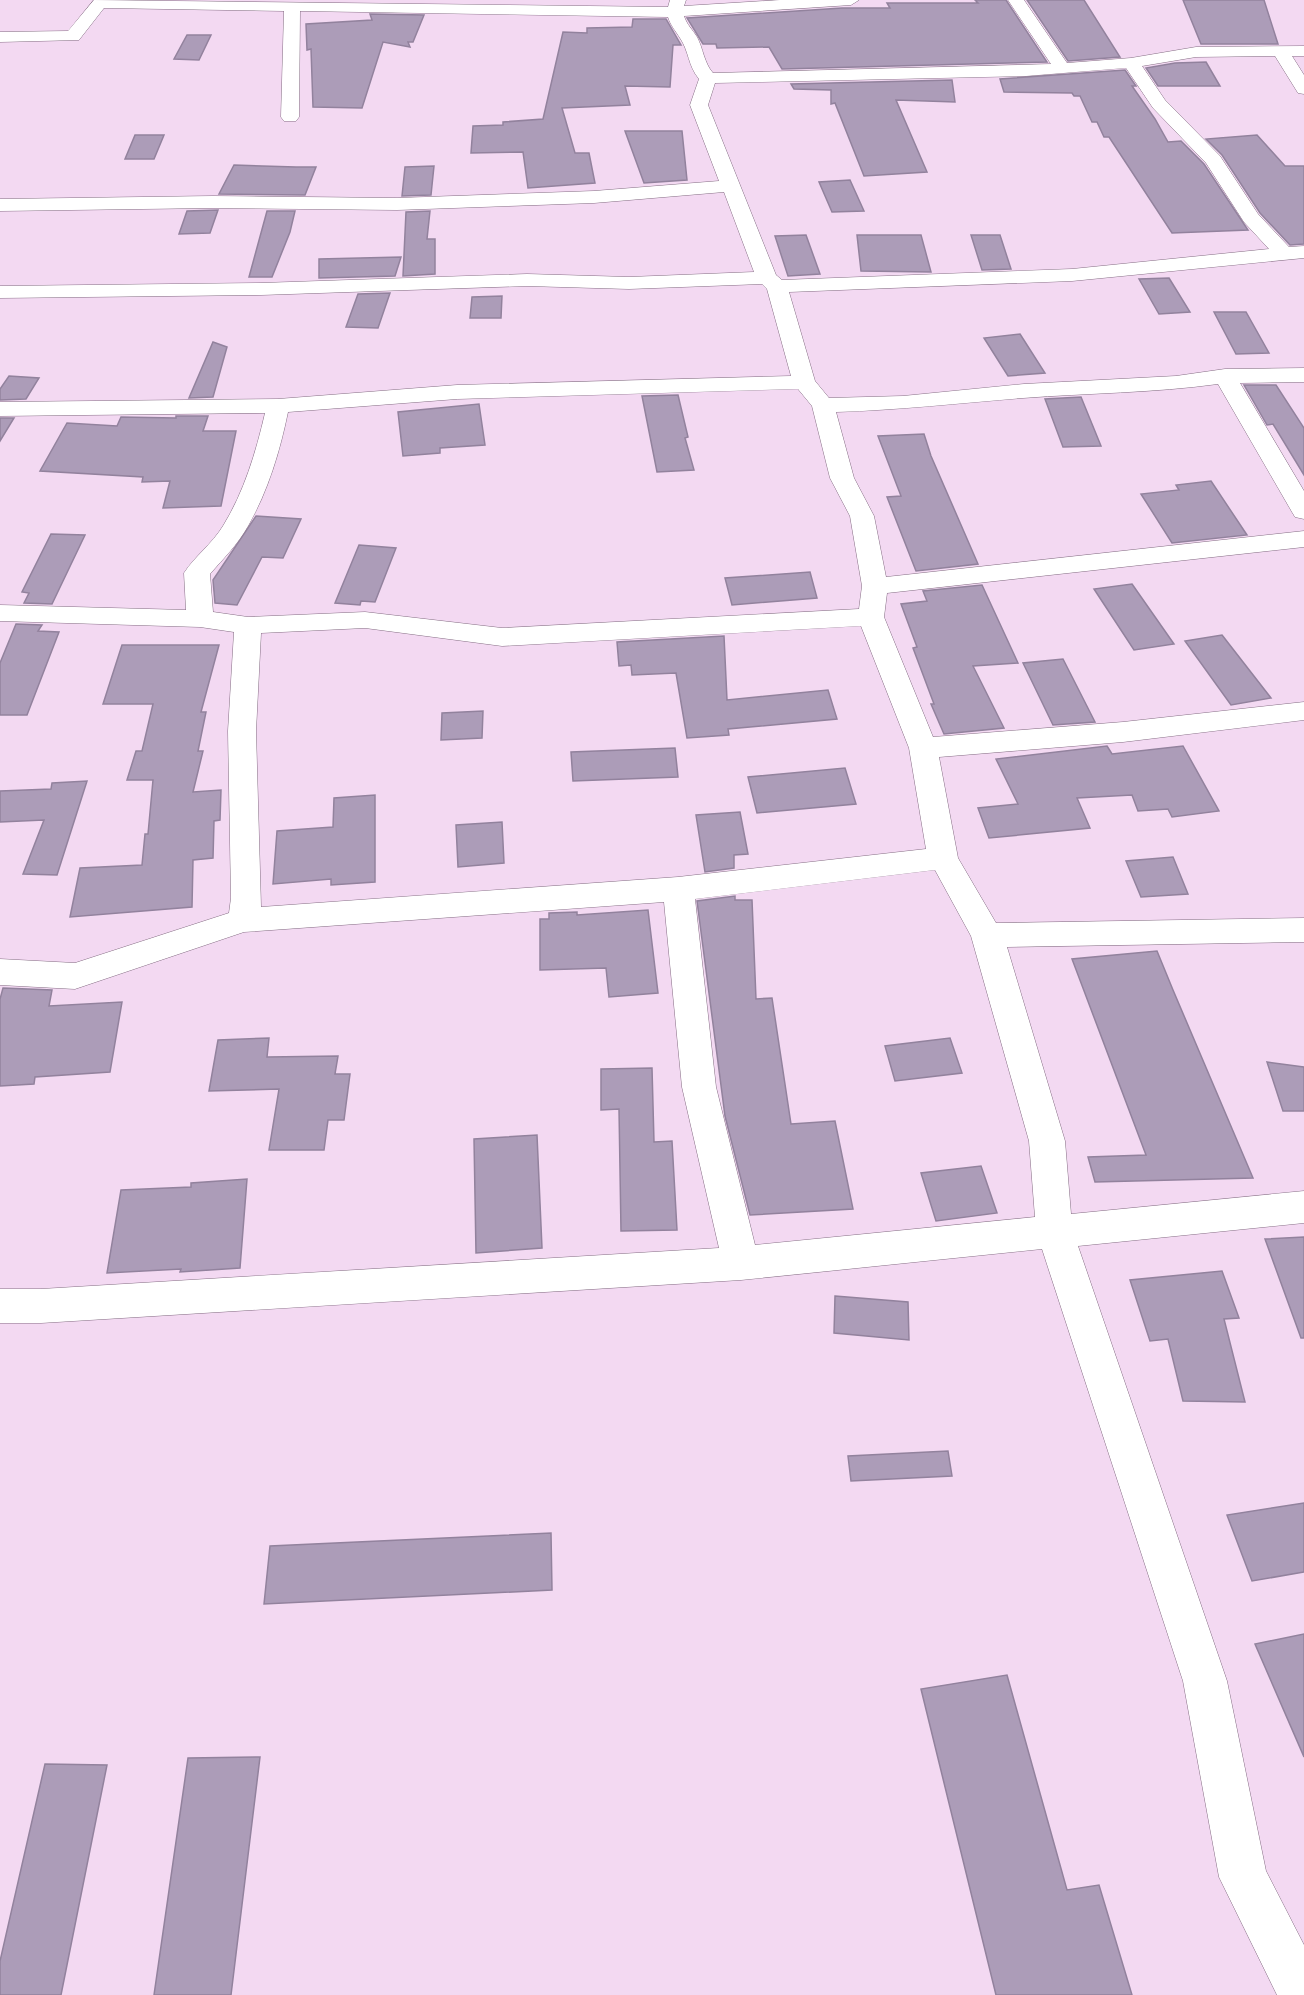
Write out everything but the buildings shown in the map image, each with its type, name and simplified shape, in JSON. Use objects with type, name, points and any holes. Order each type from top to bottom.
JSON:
[{"type":"street","points":[[0,37],[73,36],[100,3],[292,6],[676,6],[851,0]]},
{"type":"street","points":[[1016,0],[1063,69]]},
{"type":"street","points":[[290,117],[292,6]]},
{"type":"street","points":[[676,6],[680,28],[689,38],[700,69],[708,78],[1063,69],[1131,63],[1196,52],[1304,51]]},
{"type":"street","points":[[1280,50],[1304,89]]},
{"type":"street","points":[[1131,63],[1159,104],[1213,160],[1251,218],[1282,252]]},
{"type":"street","points":[[708,78],[699,105],[710,129],[729,186],[772,282],[842,478],[862,516],[873,601],[923,747],[943,858],[987,935],[1047,1141],[1054,1230],[1205,1681],[1243,1877],[1303,1995]]},
{"type":"street","points":[[0,205],[213,202],[397,204],[594,197],[729,186]]},
{"type":"street","points":[[0,292],[261,289],[527,280],[629,283],[772,282],[1072,275],[1282,252],[1304,252]]},
{"type":"street","points":[[0,409],[278,406],[457,392],[813,393],[903,403],[1024,391],[1176,383],[1225,376],[1304,375]]},
{"type":"street","points":[[1225,376],[1304,512]]},
{"type":"street","points":[[200,618],[197,573],[234,528],[257,483],[269,449],[278,406]]},
{"type":"street","points":[[0,613],[200,618],[248,625],[365,620],[502,637],[873,601],[1304,539]]},
{"type":"street","points":[[243,920],[247,898],[242,731],[248,625]]},
{"type":"street","points":[[923,747],[1123,732],[1304,711]]},
{"type":"street","points":[[0,972],[75,976],[243,920],[678,889],[943,858]]},
{"type":"street","points":[[678,889],[699,1087],[741,1263]]},
{"type":"street","points":[[987,935],[1304,930]]},
{"type":"street","points":[[0,1306],[41,1306],[741,1263],[1304,1206]]}]
